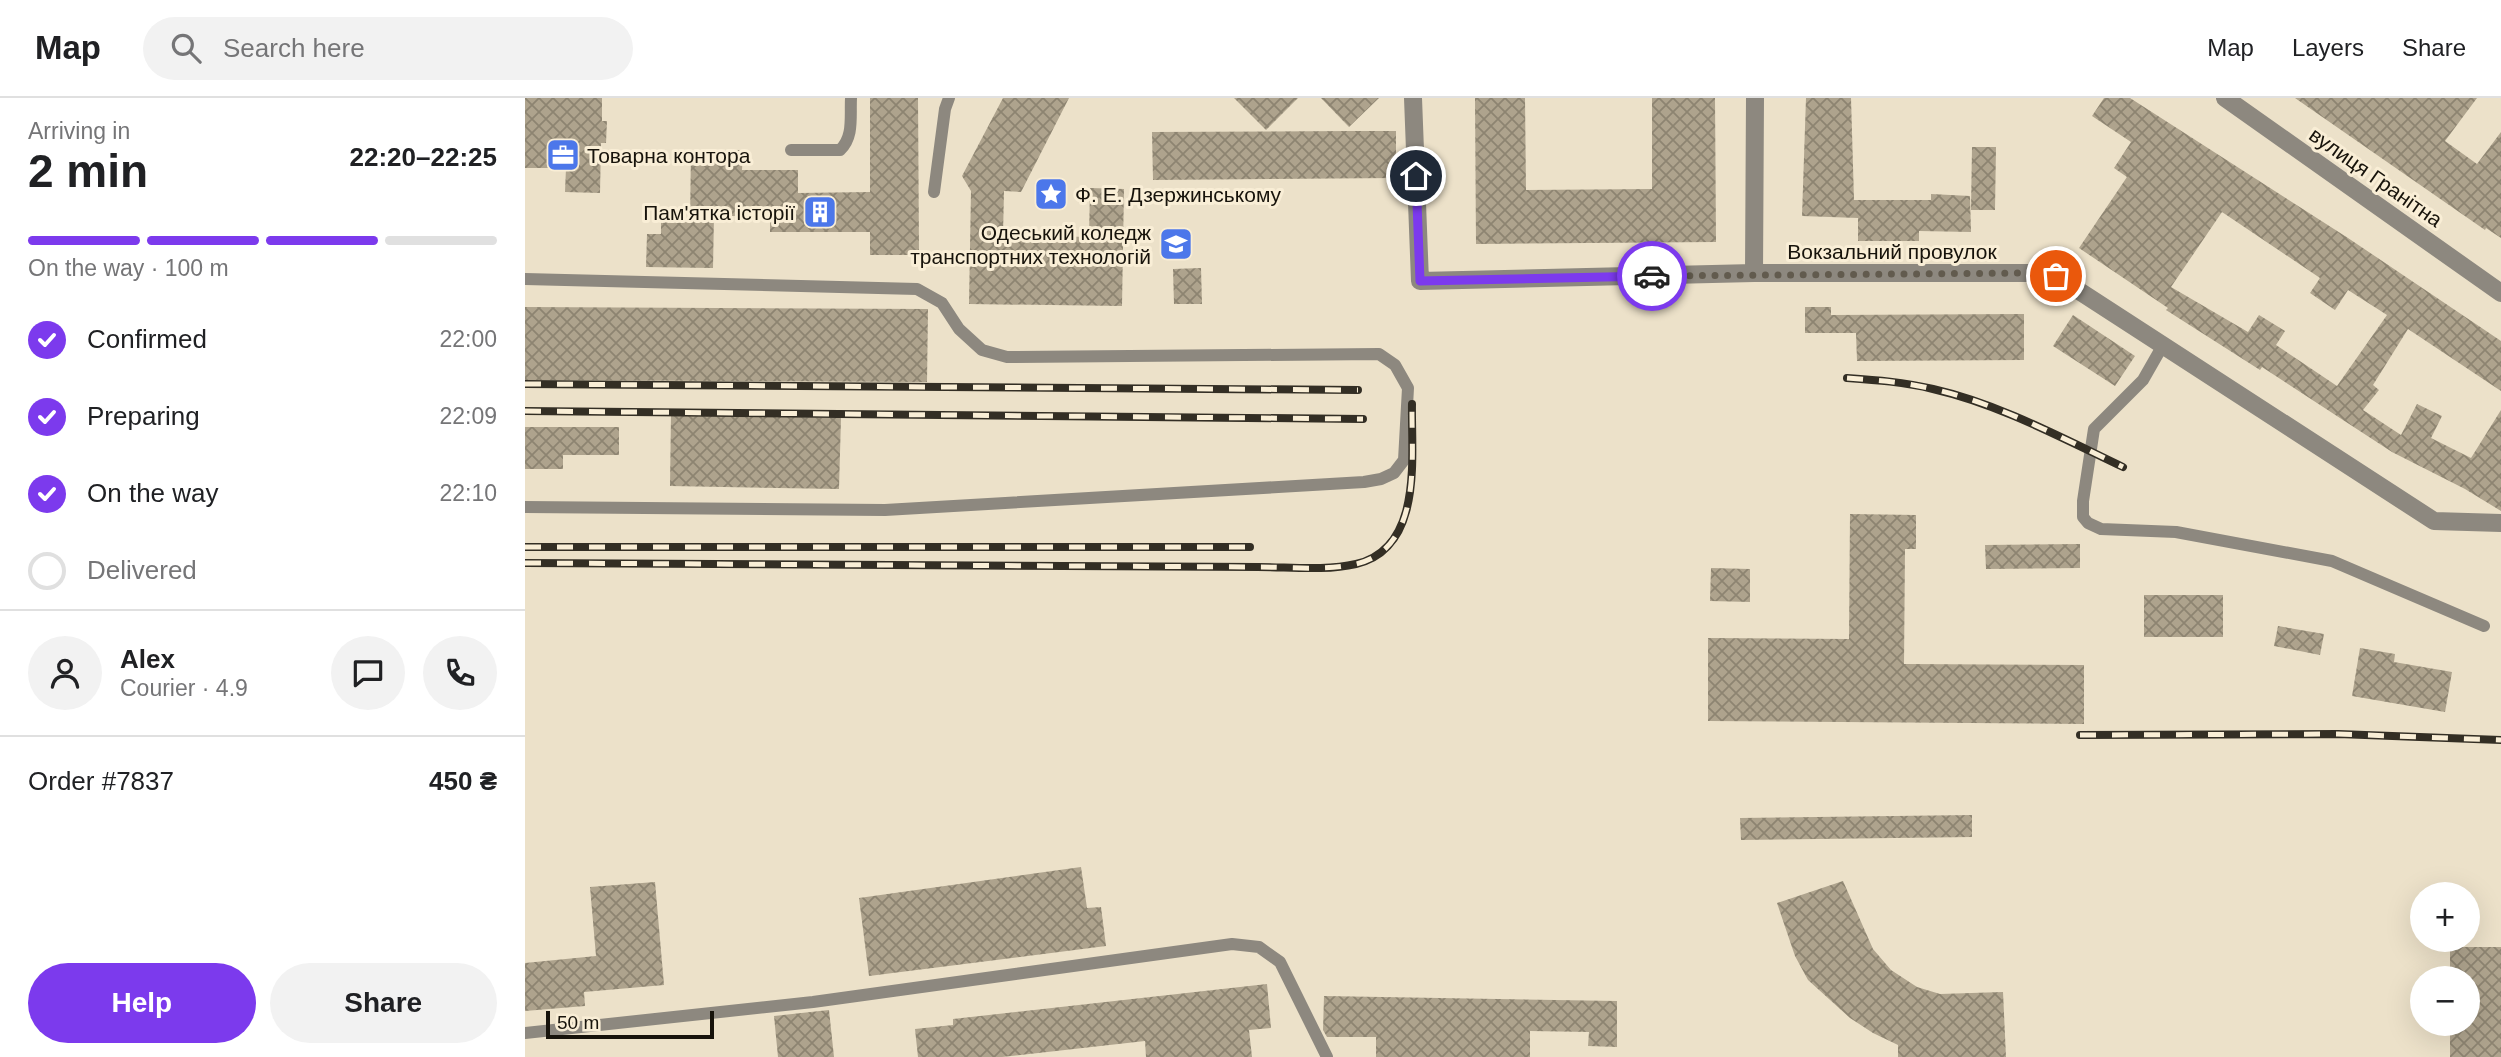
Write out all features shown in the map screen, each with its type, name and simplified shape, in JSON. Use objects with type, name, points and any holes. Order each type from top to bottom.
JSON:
[{"type":"street","name":"Вокзальний провулок","points":[[1413,98],[1420,281],[1754,274],[2028,273],[2056,276],[2434,521],[2501,523]]},
{"type":"street","points":[[1754,274],[1755,98]]},
{"type":"street","name":"вулиця Гранітна","points":[[2225,98],[2501,293]]},
{"type":"lane","points":[[790,150],[839,150],[848,143],[851,98]]},
{"type":"lane","points":[[934,192],[945,109],[949,98]]},
{"type":"lane","points":[[525,279],[917,289],[942,303],[959,329],[982,350],[1007,357],[1380,354],[1395,365],[1408,388],[1405,460],[1394,473],[1364,482],[885,510],[525,508]]},
{"type":"lane","points":[[2163,345],[2143,380],[2094,429],[2083,501],[2083,517],[2088,523],[2101,529],[2176,531],[2332,561],[2484,626]]},
{"type":"lane","points":[[525,1033],[813,1002],[1232,944],[1259,947],[1280,962],[1327,1057]]},
{"type":"building","name":"Товарна контора","points":[[525,98],[602,98],[602,121],[607,121],[606,143],[601,143],[600,193],[565,192],[566,168],[525,168]]},
{"type":"building","points":[[870,98],[918,98],[919,255],[870,255],[870,232],[770,232],[770,216],[714,216],[713,268],[646,267],[647,234],[661,234],[661,222],[690,222],[691,150],[743,150],[742,170],[798,170],[798,193],[870,192]]},
{"type":"building","points":[[1003,98],[1069,98],[1021,192],[1004,191],[1003,235],[1089,237],[1090,188],[1124,189],[1122,306],[969,304],[971,191],[962,176]]},
{"type":"building","points":[[1234,98],[1298,98],[1266,130]]},
{"type":"building","points":[[1321,98],[1379,98],[1349,127]]},
{"type":"building","points":[[1475,98],[1525,98],[1526,190],[1652,189],[1652,98],[1715,98],[1716,242],[1476,244]]},
{"type":"building","points":[[1806,98],[1851,98],[1854,200],[1931,200],[1931,194],[1970,196],[1971,232],[1919,231],[1919,241],[1858,241],[1858,218],[1802,216]]},
{"type":"building","points":[[2104,98],[2130,98],[2348,238],[2501,341],[2501,391],[2408,329],[2373,385],[2379,390],[2363,410],[2401,435],[2417,404],[2442,416],[2431,438],[2471,458],[2501,410],[2501,511],[2465,489],[2392,452],[2262,367],[2260,370],[2166,310],[2168,308],[2079,248],[2127,177],[2114,168],[2131,142],[2092,116]],"holes":[[[2222,212],[2320,278],[2310,293],[2335,310],[2348,290],[2387,315],[2337,386],[2276,345],[2285,331],[2259,315],[2248,332],[2171,287]]]},
{"type":"building","points":[[2295,98],[2477,98],[2445,141],[2477,164],[2501,132],[2501,238],[2486,228],[2485,230]]},
{"type":"building","points":[[1396,131],[1396,178],[1153,180],[1152,132]]},
{"type":"building","points":[[1972,147],[1996,147],[1995,210],[1971,210]]},
{"type":"building","points":[[1201,268],[1202,304],[1174,304],[1173,269]]},
{"type":"building","points":[[525,307],[928,309],[927,382],[525,380]]},
{"type":"building","points":[[1805,307],[1831,307],[1831,315],[2024,314],[2024,360],[1857,361],[1856,333],[1805,333]]},
{"type":"building","points":[[2073,315],[2135,356],[2115,386],[2053,346]]},
{"type":"building","points":[[671,415],[841,418],[839,489],[670,486]]},
{"type":"building","points":[[525,427],[619,427],[619,455],[563,455],[563,469],[525,469]]},
{"type":"building","points":[[1850,514],[1916,515],[1916,549],[1905,549],[1904,664],[2084,665],[2084,724],[1708,721],[1708,638],[1849,639]]},
{"type":"building","points":[[2080,544],[2080,568],[1986,569],[1985,545]]},
{"type":"building","points":[[1711,568],[1750,569],[1750,602],[1710,601]]},
{"type":"building","points":[[2144,595],[2223,595],[2223,637],[2144,637]]},
{"type":"building","points":[[2278,626],[2324,634],[2320,655],[2274,646]]},
{"type":"building","points":[[2360,648],[2395,654],[2394,662],[2452,672],[2445,712],[2352,696]]},
{"type":"building","points":[[1972,815],[1972,837],[1741,840],[1740,818]]},
{"type":"building","points":[[1081,867],[1087,908],[1101,907],[1106,946],[869,976],[859,898]]},
{"type":"building","points":[[1843,881],[1873,949],[1891,970],[1917,987],[1940,994],[2003,992],[2006,1057],[1898,1057],[1898,1045],[1850,1018],[1808,980],[1795,956],[1777,903]]},
{"type":"building","points":[[655,882],[664,985],[584,992],[585,1006],[525,1011],[525,963],[596,956],[590,887]]},
{"type":"building","points":[[2480,947],[2501,947],[2501,1057],[2450,1057],[2450,1036],[2480,1036],[2480,966],[2450,966],[2450,952],[2480,952]]},
{"type":"building","points":[[1267,984],[1271,1028],[1249,1030],[1252,1057],[1146,1057],[1145,1041],[1002,1057],[918,1057],[915,1029],[953,1025],[953,1019]]},
{"type":"building","points":[[1324,996],[1617,1001],[1617,1047],[1588,1046],[1589,1032],[1530,1031],[1530,1057],[1376,1057],[1376,1037],[1327,1037],[1323,1030]]},
{"type":"building","points":[[829,1010],[834,1057],[778,1057],[774,1016]]},
{"type":"railway","points":[[1847,378],[1911,385],[1958,395],[2030,423],[2123,467]]},
{"type":"railway","points":[[525,384],[1358,390]]},
{"type":"railway","points":[[525,563],[1307,568],[1356,564],[1378,555],[1393,540],[1403,520],[1412,473],[1412,404]]},
{"type":"railway","points":[[525,411],[1363,419]]},
{"type":"railway","points":[[525,547],[1250,547]]},
{"type":"railway","points":[[2080,735],[2338,734],[2501,740]]},
{"type":"way so far","points":[[1652,276],[2028,273],[2056,276]]},
{"type":"place","name":"Товарна контора","points":[[563,155]]},
{"type":"place","name":"Ф. Е. Дзержинському","points":[[1051,194]]},
{"type":"place","name":"Пам'ятка історії","points":[[820,212]]},
{"type":"place","name":"Одеський коледж транспортних технологій","points":[[1176,244]]},
{"type":"route","points":[[1416,176],[1420,281],[1652,276]]}]
